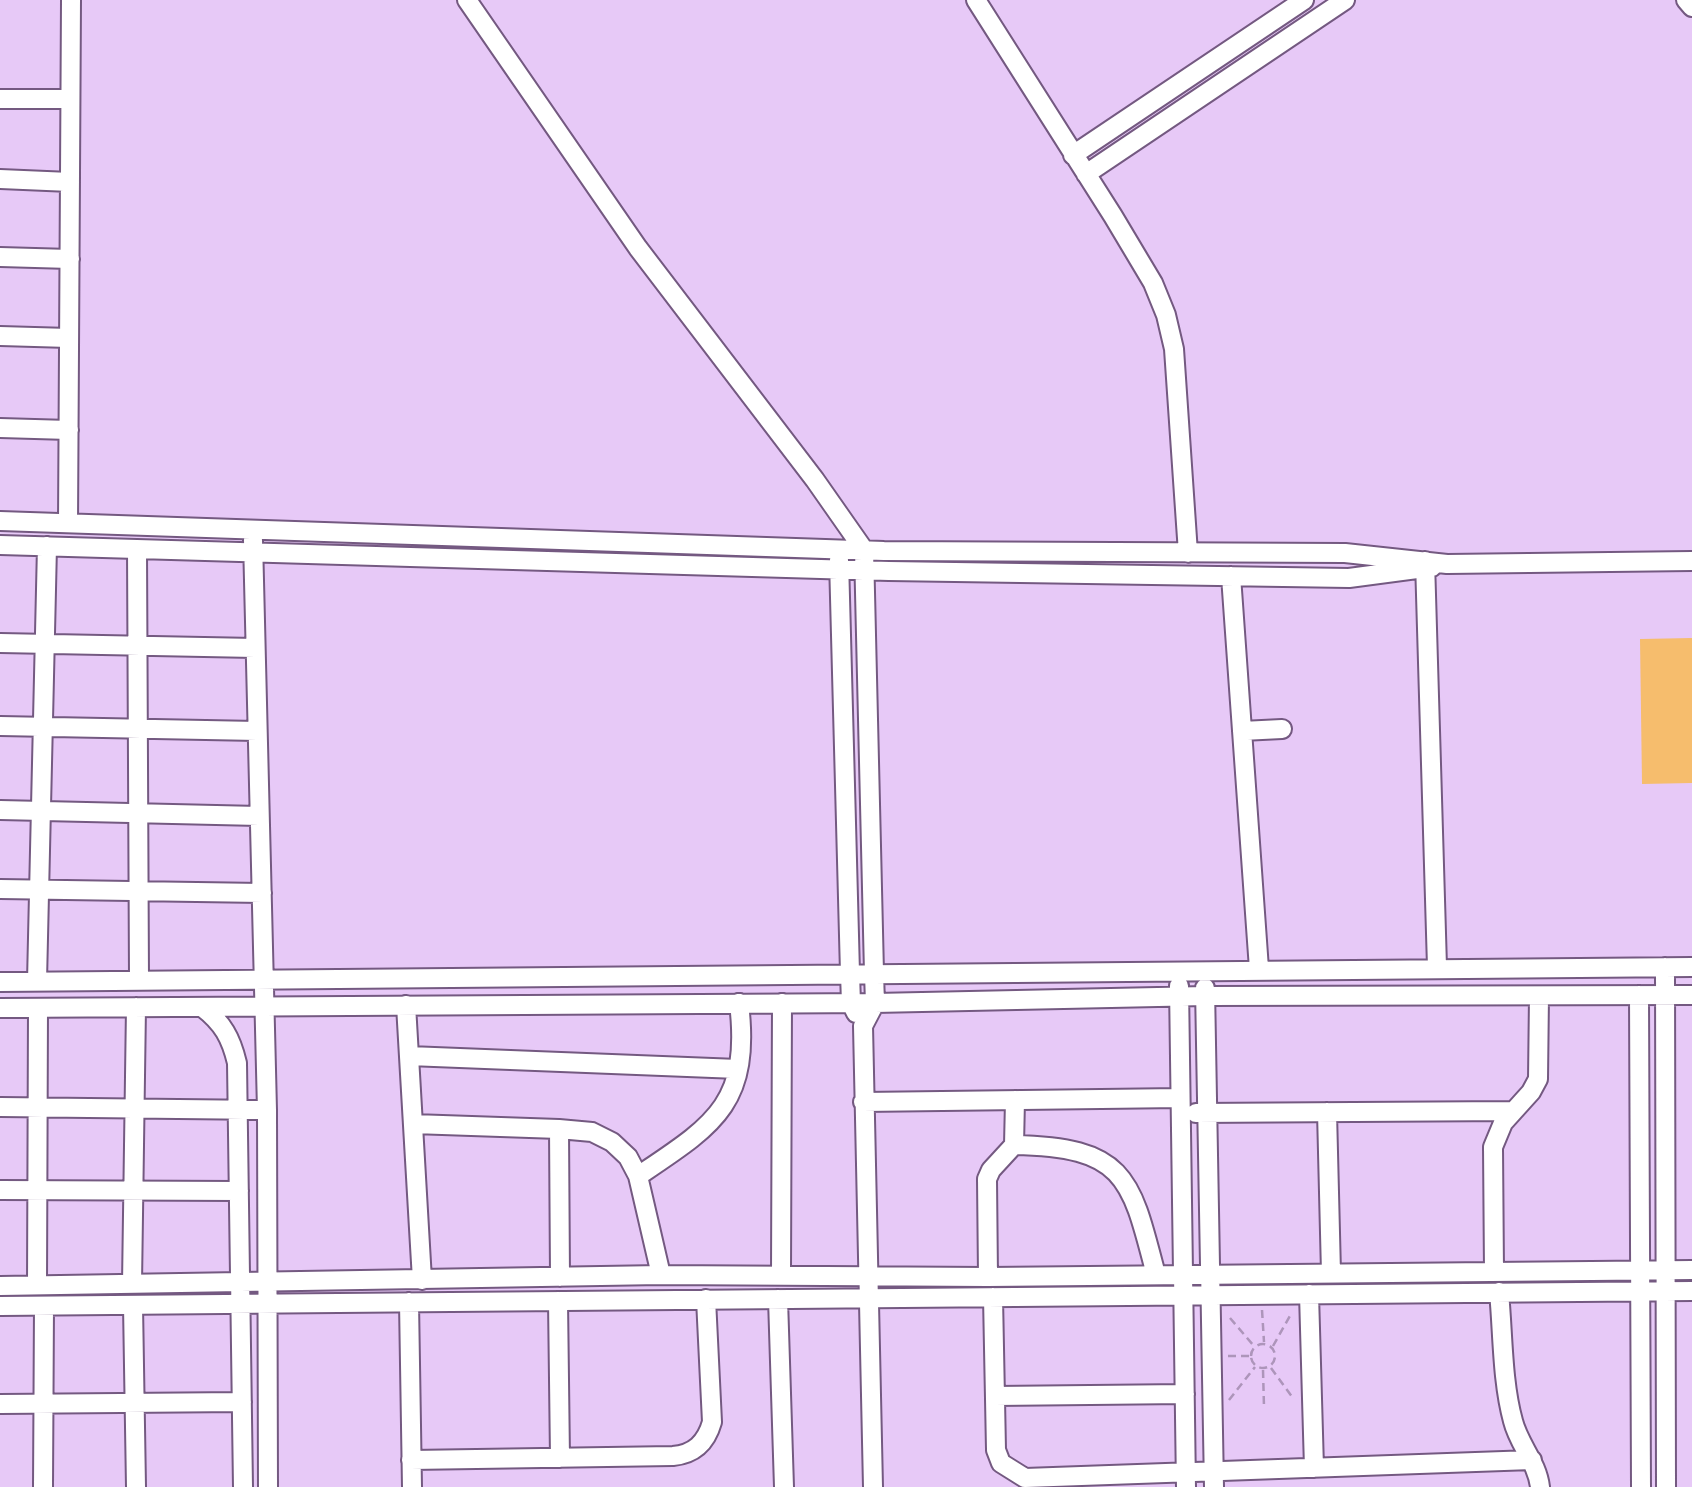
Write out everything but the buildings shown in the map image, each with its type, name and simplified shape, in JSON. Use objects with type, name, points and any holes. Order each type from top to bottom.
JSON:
[{"type":"street","points":[[68,523],[71,0]]},
{"type":"street","points":[[467,0],[638,248],[864,550],[874,973],[874,1003],[863,1026],[873,1487]]},
{"type":"street","points":[[976,0],[1153,283],[1166,315],[1174,350],[1188,552]]},
{"type":"street","points":[[1072,155],[1304,0]]},
{"type":"street","points":[[1086,174],[1345,0]]},
{"type":"street","points":[[1686,0],[1692,8]]},
{"type":"street","points":[[1238,44],[1251,63]]},
{"type":"street","points":[[0,99],[70,99]]},
{"type":"street","points":[[0,179],[70,182]]},
{"type":"street","points":[[0,256],[70,259]]},
{"type":"street","points":[[0,336],[70,338]]},
{"type":"street","points":[[0,428],[69,430]]},
{"type":"street","points":[[0,520],[864,550],[1345,553],[1426,564],[1692,561]]},
{"type":"street","points":[[253,530],[267,1110],[268,1487]]},
{"type":"street","points":[[848,532],[839,549],[839,569],[850,974],[851,1003],[863,1026]]},
{"type":"street","points":[[0,545],[866,570],[1349,578],[1426,564]]},
{"type":"street","points":[[37,981],[48,546]]},
{"type":"street","points":[[137,548],[140,980]]},
{"type":"street","points":[[1426,564],[1437,966]]},
{"type":"street","points":[[1231,576],[1259,969]]},
{"type":"street","points":[[0,643],[255,648]]},
{"type":"street","points":[[0,726],[257,731]]},
{"type":"street","points":[[1242,731],[1282,729]]},
{"type":"street","points":[[0,810],[260,816]]},
{"type":"street","points":[[0,889],[262,893]]},
{"type":"street","points":[[0,982],[1437,966],[1692,967]]},
{"type":"street","points":[[1666,967],[1666,1487]]},
{"type":"street","points":[[1179,970],[1186,1480]]},
{"type":"street","points":[[1204,970],[1214,1479]]},
{"type":"street","points":[[0,1008],[874,1003],[1179,996],[1692,996]]},
{"type":"street","points":[[1494,1272],[1493,1147],[1512,1111],[1538,1079],[1539,996]]},
{"type":"street","points":[[1639,996],[1641,1487]]},
{"type":"street","points":[[638,1176],[716,1119],[734,1091],[743,1036],[739,1003]]},
{"type":"street","points":[[781,1274],[782,1003]]},
{"type":"street","points":[[202,1006],[220,1021],[232,1041],[237,1064],[244,1487]]},
{"type":"street","points":[[406,1006],[422,1280]]},
{"type":"street","points":[[132,1284],[136,1007]]},
{"type":"street","points":[[37,1285],[38,1008]]},
{"type":"street","points":[[409,1056],[738,1070]]},
{"type":"street","points":[[864,1102],[1014,1100],[1180,1105],[1207,1112],[1512,1111]]},
{"type":"street","points":[[988,1276],[987,1179],[1014,1146],[1014,1100]]},
{"type":"street","points":[[0,1107],[267,1110]]},
{"type":"street","points":[[1327,1112],[1332,1274]]},
{"type":"street","points":[[413,1124],[559,1129],[592,1132],[612,1142],[628,1157],[638,1176],[661,1275]]},
{"type":"street","points":[[559,1129],[560,1277]]},
{"type":"street","points":[[1014,1146],[1039,1146],[1089,1156],[1121,1176],[1138,1206],[1156,1275]]},
{"type":"street","points":[[0,1190],[239,1191]]},
{"type":"street","points":[[0,1286],[661,1275],[1692,1270]]},
{"type":"street","points":[[0,1306],[1692,1291]]},
{"type":"street","points":[[1499,1292],[1510,1414],[1538,1471],[1540,1487]]},
{"type":"street","points":[[1305,1294],[1314,1468]]},
{"type":"street","points":[[994,1297],[996,1450],[1001,1463],[1025,1478],[1186,1480],[1314,1468],[1532,1460]]},
{"type":"street","points":[[778,1299],[784,1487]]},
{"type":"street","points":[[411,1460],[684,1455],[703,1443],[712,1422],[706,1300]]},
{"type":"street","points":[[558,1301],[560,1458]]},
{"type":"street","points":[[408,1302],[412,1487]]},
{"type":"street","points":[[133,1305],[136,1487]]},
{"type":"street","points":[[43,1487],[44,1306]]},
{"type":"street","points":[[995,1396],[1185,1394]]},
{"type":"street","points":[[0,1404],[242,1402]]},
{"type":"path","points":[[1261,1294],[1264,1344]]},
{"type":"path","points":[[1251,1356],[1256,1366],[1270,1367],[1276,1358],[1273,1348],[1305,1294]]},
{"type":"path","points":[[1210,1295],[1255,1347]]},
{"type":"path","points":[[1251,1356],[1255,1347],[1264,1344],[1273,1348]]},
{"type":"path","points":[[1212,1357],[1251,1356]]},
{"type":"path","points":[[1213,1421],[1256,1366]]},
{"type":"path","points":[[1270,1367],[1312,1425]]},
{"type":"path","points":[[1264,1368],[1264,1407]]},
{"type":"shaded area","points":[[1692,638],[1692,783],[1642,784],[1640,639]]}]
